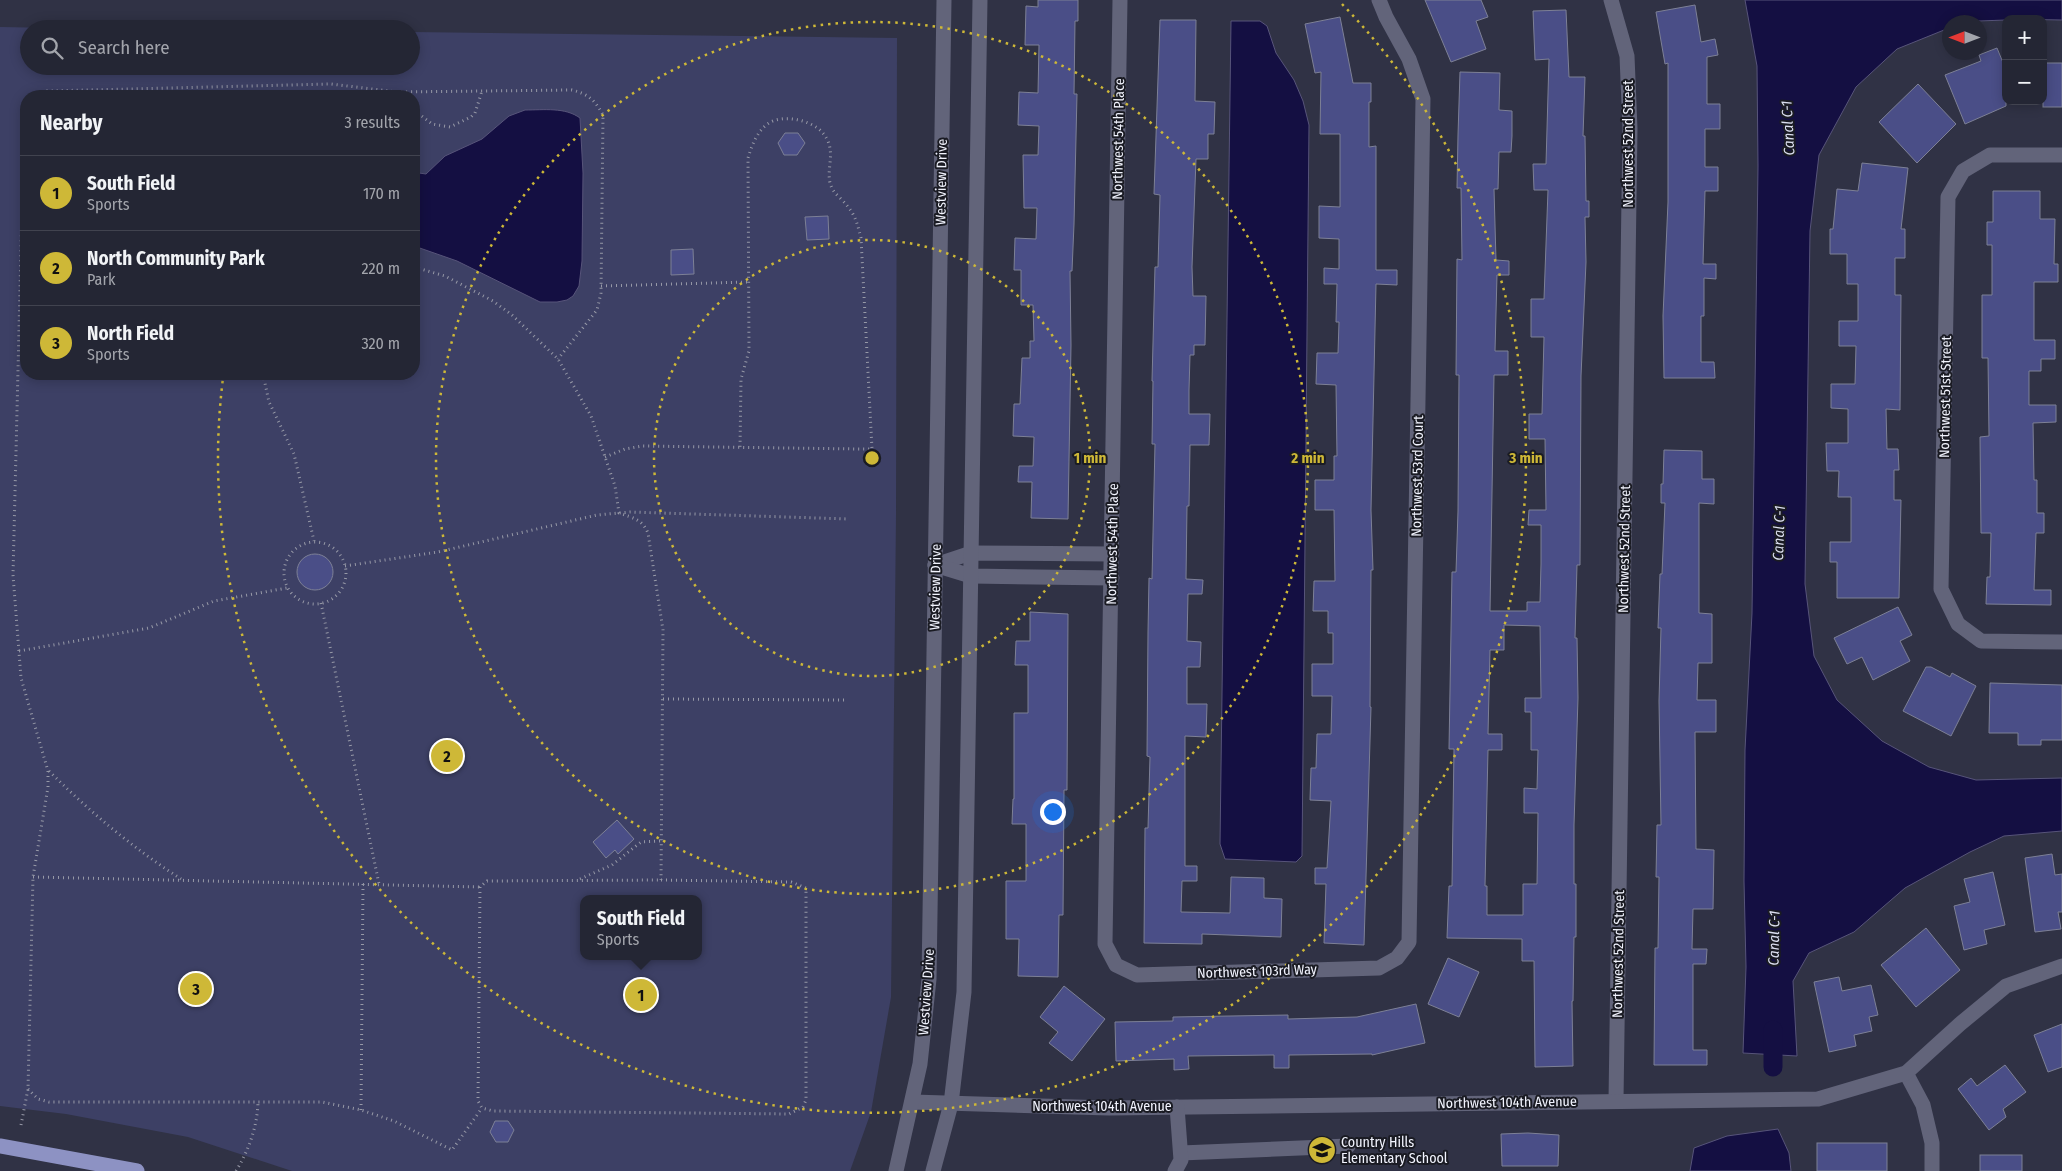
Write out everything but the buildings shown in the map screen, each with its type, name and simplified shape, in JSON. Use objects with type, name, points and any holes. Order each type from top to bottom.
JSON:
[{"type":"main road","points":[[0,1146],[137,1171]]},
{"type":"street","name":"Westview Drive","points":[[896,1171],[920,1064],[929,979],[944,0]]},
{"type":"street","points":[[933,1171],[951,1104],[964,992],[980,0]]},
{"type":"street","name":"Northwest 54th Place","points":[[1116,965],[1105,944],[1120,0]]},
{"type":"street","name":"Northwest 53rd Court","points":[[1379,0],[1409,59],[1423,98],[1409,942],[1397,958]]},
{"type":"street","name":"Northwest 52nd Street","points":[[1611,0],[1628,56],[1630,129],[1616,1101]]},
{"type":"street","name":"Northwest 51st Street","points":[[2062,155],[1990,155],[1963,171],[1948,196],[1941,579],[1941,589],[1958,624],[1981,640],[2062,642]]},
{"type":"street","points":[[935,565],[971,553],[1112,554]]},
{"type":"street","points":[[935,565],[971,576],[1112,578]]},
{"type":"street","name":"Northwest 103rd Way","points":[[1116,965],[1137,975],[1379,968],[1397,958]]},
{"type":"street","name":"Northwest 104th Avenue","points":[[913,1102],[1109,1108],[1818,1099],[1906,1073],[1960,1024],[2006,986],[2062,966]]},
{"type":"street","points":[[1906,1073],[1922,1106],[1932,1143],[1932,1171]]},
{"type":"street","points":[[1175,1171],[1181,1160],[1177,1107]]},
{"type":"street","points":[[1180,1153],[1348,1146]]},
{"type":"path","points":[[118,90],[331,84],[380,90]]},
{"type":"path","points":[[420,92],[572,90],[586,94],[597,103],[603,115],[601,286],[597,310],[558,359]]},
{"type":"path","points":[[420,115],[432,124],[450,127],[471,117],[475,113],[482,92]]},
{"type":"path","points":[[605,457],[624,449],[642,446],[740,448],[872,449],[861,238],[856,219],[833,190],[829,180],[832,162],[829,144],[822,132],[808,121],[797,119],[770,122],[756,138],[748,158],[749,351],[741,379],[740,448]]},
{"type":"path","points":[[20,266],[13,576],[21,678],[48,771],[48,787],[33,877],[28,1089],[21,1125]]},
{"type":"path","points":[[420,269],[445,276],[493,300],[512,315],[558,359],[591,416],[614,486],[619,513]]},
{"type":"path","points":[[601,286],[749,282]]},
{"type":"path","points":[[264,380],[269,402],[294,454],[314,541]]},
{"type":"path","points":[[619,513],[640,520],[648,533],[663,630],[661,880]]},
{"type":"path","points":[[345,566],[438,552],[597,515],[619,513],[849,519]]},
{"type":"path","points":[[314,541],[334,548],[341,556],[345,566],[343,585],[338,594],[321,603],[311,604],[294,596],[284,578],[284,568],[294,549],[303,543],[314,541]]},
{"type":"path","points":[[19,651],[149,628],[214,601],[288,588]]},
{"type":"path","points":[[321,603],[379,884]]},
{"type":"path","points":[[663,699],[844,700]]},
{"type":"path","points":[[48,771],[93,814],[153,861],[182,880]]},
{"type":"path","points":[[577,880],[612,865],[641,842],[661,841]]},
{"type":"path","points":[[33,877],[480,887],[487,881],[661,880],[791,882],[806,888],[806,1100],[803,1106],[796,1112],[788,1114],[493,1111],[482,1108],[478,1100],[480,887]]},
{"type":"path","points":[[361,1110],[363,884]]},
{"type":"path","points":[[28,1089],[38,1100],[49,1102],[322,1102],[361,1110],[394,1121],[452,1150],[482,1108]]},
{"type":"path","points":[[236,1171],[243,1160],[257,1122],[258,1103]]},
{"type":"shaded area","points":[[0,27],[20,27],[20,75],[420,75],[420,32],[897,38],[896,515],[891,997],[871,1112],[850,1171],[292,1171],[188,1137],[66,1114],[0,1106]]},
{"type":"water","points":[[1745,0],[2062,0],[2062,20],[2047,20],[2047,15],[2002,15],[2002,20],[1987,21],[1987,15],[1942,15],[1942,31],[1897,49],[1856,87],[1819,155],[1810,231],[1805,584],[1814,656],[1837,700],[1882,741],[1929,767],[1976,780],[2062,778],[2062,831],[2004,836],[1970,852],[1905,888],[1854,932],[1809,953],[1793,981],[1797,1056],[1743,1053],[1746,967],[1744,881],[1745,750],[1752,613],[1758,166],[1757,66]]},
{"type":"water","points":[[1231,21],[1260,21],[1267,26],[1276,53],[1294,80],[1303,101],[1309,125],[1302,856],[1296,862],[1225,859],[1220,844]]},
{"type":"water","points":[[525,110],[547,110],[568,112],[580,118],[583,173],[582,261],[579,286],[573,296],[567,300],[540,302],[457,261],[420,248],[420,173],[426,174],[445,156],[482,139],[509,116]]},
{"type":"water","points":[[1778,1129],[1789,1153],[1791,1171],[1690,1171],[1694,1148],[1727,1136]]},
{"type":"waterway","name":"Canal C-1","points":[[1773,1030],[1773,1067]]},
{"type":"place","name":"North Community Park","points":[[447,756]]},
{"type":"place","name":"North Field","points":[[196,989]]},
{"type":"place","name":"South Field","points":[[641,995]]},
{"type":"place","name":"Country Hills Elementary School","points":[[1322,1150]]}]
